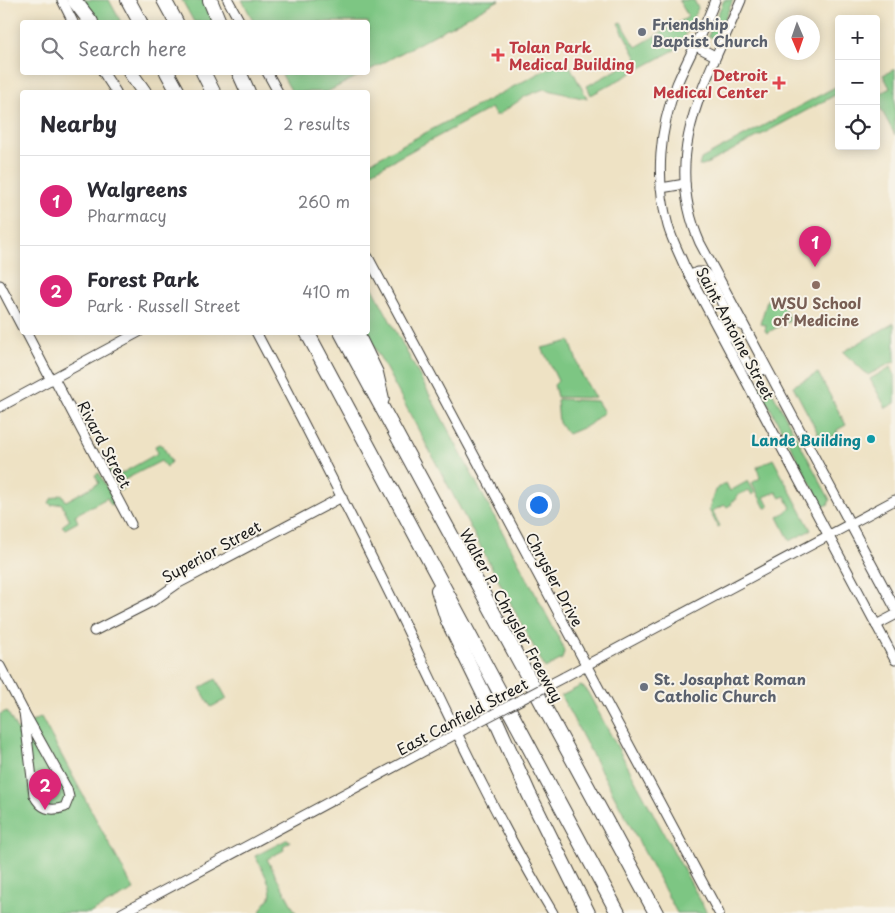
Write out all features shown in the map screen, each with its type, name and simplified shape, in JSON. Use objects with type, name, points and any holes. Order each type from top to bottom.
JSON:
[{"type":"highway","points":[[74,0],[89,20]]},
{"type":"highway","points":[[128,0],[139,20]]},
{"type":"highway","points":[[164,0],[175,20]]},
{"type":"highway","points":[[210,0],[218,20]]},
{"type":"highway","points":[[132,75],[143,90]]},
{"type":"highway","points":[[169,75],[177,90]]},
{"type":"highway","points":[[204,75],[212,90]]},
{"type":"highway","points":[[240,75],[247,90]]},
{"type":"highway","points":[[309,335],[618,913]]},
{"type":"highway","name":"Walter P. Chrysler Freeway","points":[[343,335],[656,913]]},
{"type":"highway","points":[[357,335],[376,373],[387,418]]},
{"type":"highway","points":[[429,561],[448,621],[529,794],[588,913]]},
{"type":"street","points":[[62,0],[72,20]]},
{"type":"street","points":[[228,0],[239,20]]},
{"type":"street","name":"Saint Antoine Street","points":[[715,0],[678,83],[664,129],[660,156],[661,188],[669,228],[690,276],[895,660]]},
{"type":"street","name":"Saint Antoine Street","points":[[741,0],[715,56],[691,123],[686,150],[685,184],[690,216],[695,232],[766,368],[895,608]]},
{"type":"street","points":[[696,46],[715,56]]},
{"type":"street","points":[[105,75],[115,90]]},
{"type":"street","points":[[270,75],[277,90]]},
{"type":"street","points":[[661,188],[685,184]]},
{"type":"street","name":"Chrysler Drive","points":[[370,261],[719,913]]},
{"type":"street","points":[[690,276],[697,272],[704,272],[725,308],[749,334]]},
{"type":"street","points":[[0,284],[20,323]]},
{"type":"street","points":[[712,318],[734,339],[751,371],[755,373],[766,368]]},
{"type":"street","name":"Rivard Street","points":[[28,335],[131,524]]},
{"type":"street","points":[[0,407],[134,335]]},
{"type":"street","points":[[258,335],[342,497],[457,734],[553,913]]},
{"type":"street","name":"Superior Street","points":[[94,632],[153,601],[177,584],[342,497]]},
{"type":"street","name":"East Canfield Street","points":[[128,911],[895,500]]},
{"type":"street","points":[[876,625],[895,615]]},
{"type":"street","points":[[0,666],[68,789],[69,797],[65,807],[57,810],[46,810],[38,804],[34,796],[24,712]]},
{"type":"green space","points":[[80,0],[109,0],[120,20],[95,20]]},
{"type":"green space","points":[[182,0],[204,0],[212,20],[193,20]]},
{"type":"green space","points":[[242,0],[499,0],[370,70],[370,20],[253,20]]},
{"type":"green space","points":[[679,0],[694,0],[698,8],[680,47],[591,95],[587,86],[637,59],[618,23],[621,22],[636,47],[688,17]]},
{"type":"green space","points":[[724,0],[733,0],[716,39],[708,36]]},
{"type":"green space","points":[[566,59],[587,98],[544,89],[526,96],[498,115],[495,115],[491,108],[370,173],[370,162]]},
{"type":"green space","points":[[895,69],[895,135],[880,107],[880,94],[890,88],[883,75]]},
{"type":"green space","points":[[282,75],[360,75],[331,90],[291,90]]},
{"type":"green space","points":[[835,87],[835,95],[703,166],[699,166],[701,159]]},
{"type":"green space","points":[[370,283],[562,644],[564,652],[562,659],[545,668],[368,335],[370,335]]},
{"type":"green space","points":[[768,298],[782,303],[790,320],[767,333],[765,331],[766,325],[760,324]]},
{"type":"green space","points":[[894,323],[895,361],[868,375],[843,352]]},
{"type":"green space","points":[[570,341],[581,373],[595,398],[557,397],[554,385],[558,381],[542,348]]},
{"type":"green space","points":[[891,367],[895,376],[895,403],[886,408],[870,379]]},
{"type":"green space","points":[[818,373],[846,425],[837,430],[837,434],[822,441],[793,386]]},
{"type":"green space","points":[[767,382],[830,500],[828,505],[823,506],[821,503],[759,387]]},
{"type":"green space","points":[[558,399],[597,401],[604,412],[589,425],[568,434],[559,423]]},
{"type":"green space","points":[[159,444],[163,446],[171,462],[166,467],[161,461],[120,482],[123,489],[119,491],[108,471],[113,469],[117,476],[158,453],[155,446]]},
{"type":"green space","points":[[773,459],[811,530],[790,541],[778,517],[791,508],[785,496],[780,498],[776,492],[764,497],[769,507],[765,508],[752,483],[760,478],[757,467]]},
{"type":"green space","points":[[99,473],[115,503],[111,505],[107,498],[75,515],[78,522],[65,529],[62,526],[70,520],[61,503],[51,505],[49,503],[51,499],[62,494],[66,501],[99,483],[95,475]]},
{"type":"green space","points":[[748,481],[755,493],[752,495],[749,490],[736,496],[737,499],[727,507],[725,505],[712,511],[720,526],[718,527],[709,510],[715,490],[726,483],[730,491]]},
{"type":"green space","points":[[216,679],[227,699],[211,707],[200,688]]},
{"type":"green space","points":[[581,686],[586,689],[707,913],[677,913],[561,696]]},
{"type":"green space","points":[[7,711],[17,730],[41,717],[134,890],[90,913],[0,913],[0,714]]},
{"type":"green space","points":[[288,839],[290,842],[283,846],[284,850],[267,859],[296,913],[260,913],[271,893],[266,876],[255,856]]},
{"type":"place","name":"Friendship Baptist Church","points":[[642,32]]},
{"type":"place","name":"Tolan Park Medical Building","points":[[498,55]]},
{"type":"place","name":"Detroit Medical Center","points":[[779,83]]},
{"type":"place","name":"Walgreens","points":[[815,267]]},
{"type":"place","name":"WSU School of Medicine","points":[[816,285]]},
{"type":"place","name":"Lande Building","points":[[871,439]]},
{"type":"place","name":"St. Josaphat Roman Catholic Church","points":[[644,687]]},
{"type":"place","name":"Forest Park","points":[[45,810]]}]
